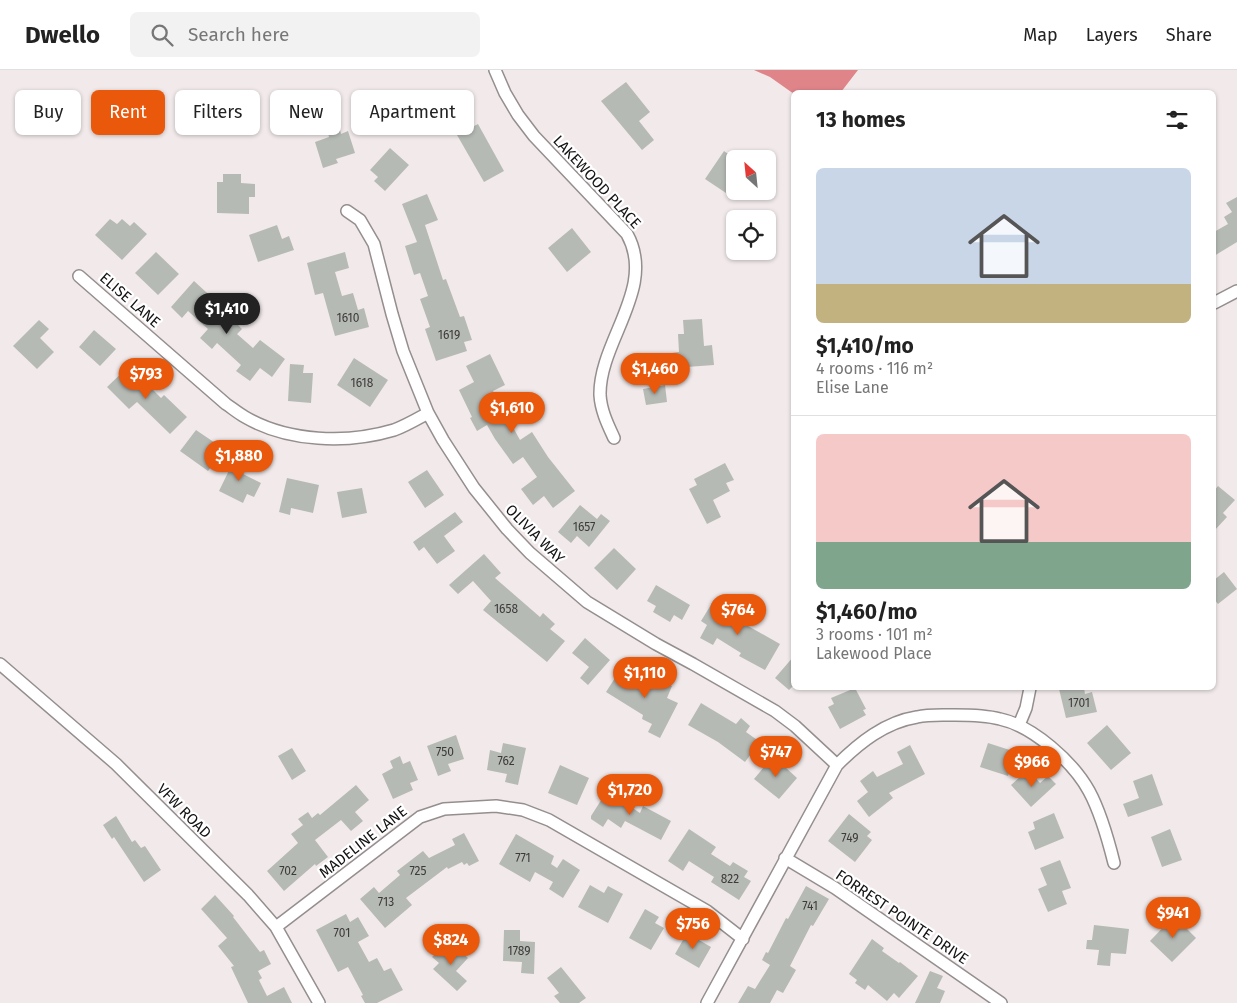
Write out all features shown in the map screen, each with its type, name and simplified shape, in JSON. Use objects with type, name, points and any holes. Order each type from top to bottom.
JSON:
[{"type":"street","name":"LAKEWOOD PLACE","points":[[495,70],[505,93],[518,115],[534,136],[627,234],[634,246],[637,272],[601,383],[602,410],[614,438]]},
{"type":"street","name":"OLIVIA WAY","points":[[347,211],[360,220],[374,244],[403,351],[428,413],[453,455],[487,505],[518,541],[588,602],[656,644],[775,711],[795,726],[837,765]]},
{"type":"street","name":"ELISE LANE","points":[[79,276],[226,404],[245,417],[260,424],[297,435],[352,438],[395,429],[428,413]]},
{"type":"street","points":[[1216,302],[1237,291]]},
{"type":"street","name":"VFW ROAD","points":[[0,664],[116,764],[248,895],[276,927],[318,1003]]},
{"type":"street","points":[[1020,726],[1030,690]]},
{"type":"street","points":[[707,1003],[837,765],[853,749],[872,735],[916,716],[973,715],[1001,719],[1020,726],[1047,744],[1061,756],[1089,791],[1108,841],[1114,863]]},
{"type":"street","name":"MADELINE LANE","points":[[276,927],[420,817],[444,808],[496,806],[523,810],[549,820],[707,911],[743,938]]},
{"type":"street","name":"FORREST POINTE DRIVE","points":[[785,858],[835,888],[1001,1003]]},
{"type":"shaded area","points":[[754,70],[858,70],[843,90],[791,90],[791,92],[770,77]]},
{"type":"building","points":[[626,82],[650,112],[639,121],[654,140],[642,150],[601,101]]},
{"type":"building","points":[[478,124],[504,171],[484,182],[457,135],[474,135],[474,126]]},
{"type":"building","points":[[348,131],[355,153],[336,159],[338,163],[323,168],[315,142],[329,137],[328,135],[341,135]]},
{"type":"building","points":[[390,148],[409,165],[385,191],[374,181],[378,177],[370,170]]},
{"type":"building","points":[[724,151],[726,152],[726,193],[705,179]]},
{"type":"building","points":[[223,174],[241,174],[241,183],[255,184],[255,197],[249,197],[249,214],[217,213],[217,182],[223,182]]},
{"type":"building","points":[[427,194],[438,220],[425,225],[443,280],[446,279],[460,317],[464,316],[472,340],[464,342],[467,351],[436,361],[425,329],[430,327],[420,299],[428,296],[420,273],[414,275],[405,246],[417,242],[402,204]]},
{"type":"building","points":[[1237,197],[1237,242],[1216,255],[1216,231],[1228,224],[1224,217],[1232,212],[1226,203]]},
{"type":"building","points":[[110,219],[117,224],[122,219],[130,226],[134,222],[147,234],[122,260],[95,235]]},
{"type":"building","points":[[277,225],[282,239],[289,236],[294,250],[258,262],[249,235]]},
{"type":"building","points":[[572,228],[591,252],[567,272],[548,248]]},
{"type":"building","points":[[156,252],[179,274],[158,295],[135,273]]},
{"type":"building","points":[[345,252],[349,268],[335,272],[342,296],[353,293],[358,310],[364,308],[369,327],[335,336],[323,293],[315,295],[307,263]]},
{"type":"building","points":[[194,281],[218,303],[209,312],[226,328],[233,320],[242,329],[237,334],[253,348],[260,340],[285,359],[272,377],[260,368],[250,381],[236,371],[241,365],[217,343],[212,349],[200,338],[208,329],[188,311],[182,318],[171,307]]},
{"type":"building","points":[[702,319],[704,346],[712,345],[714,365],[673,368],[672,353],[679,352],[678,334],[684,334],[683,320]]},
{"type":"building","points":[[39,320],[49,329],[40,338],[54,352],[37,369],[13,346]]},
{"type":"building","points":[[94,330],[116,349],[100,366],[79,347]]},
{"type":"building","points":[[490,354],[505,385],[493,391],[520,440],[532,432],[548,457],[575,491],[553,508],[544,496],[533,505],[521,489],[537,477],[523,457],[513,464],[487,425],[477,431],[470,418],[472,417],[459,390],[474,382],[466,366]]},
{"type":"building","points":[[354,358],[388,380],[370,407],[337,385]]},
{"type":"building","points":[[290,364],[304,365],[303,373],[313,373],[311,403],[288,401]]},
{"type":"building","points":[[129,366],[161,398],[164,395],[187,417],[170,434],[137,402],[129,409],[107,387]]},
{"type":"building","points":[[665,385],[667,402],[646,405],[643,389]]},
{"type":"building","points":[[196,430],[224,449],[208,471],[180,451]]},
{"type":"building","points":[[236,456],[249,462],[243,474],[261,483],[254,497],[247,494],[243,503],[219,491]]},
{"type":"building","points":[[725,463],[734,480],[726,483],[730,491],[713,500],[721,517],[707,524],[689,489],[697,485],[694,479]]},
{"type":"building","points":[[427,470],[444,495],[425,508],[408,482]]},
{"type":"building","points":[[287,478],[319,485],[313,513],[291,508],[290,515],[279,512]]},
{"type":"building","points":[[1218,486],[1235,500],[1223,513],[1227,517],[1216,529],[1216,488]]},
{"type":"building","points":[[362,488],[367,513],[342,518],[337,492]]},
{"type":"building","points":[[580,505],[597,519],[601,514],[610,521],[589,547],[577,536],[571,543],[558,532]]},
{"type":"building","points":[[455,512],[463,522],[444,536],[455,551],[437,564],[424,547],[419,551],[413,542]]},
{"type":"building","points":[[614,548],[636,569],[617,590],[594,568]]},
{"type":"building","points":[[484,554],[501,573],[495,578],[540,617],[543,613],[555,624],[550,629],[565,641],[547,662],[483,610],[491,601],[473,581],[458,594],[449,585]]},
{"type":"building","points":[[1224,572],[1237,589],[1218,604],[1216,602],[1216,578]]},
{"type":"building","points":[[656,585],[690,605],[682,620],[674,615],[670,622],[653,612],[656,606],[647,601]]},
{"type":"building","points":[[714,600],[743,618],[741,622],[780,644],[765,670],[739,656],[741,653],[717,638],[713,645],[700,638],[707,625],[701,621]]},
{"type":"building","points":[[585,638],[610,660],[588,685],[580,678],[589,667],[572,653]]},
{"type":"building","points":[[791,659],[791,688],[789,690],[775,678]]},
{"type":"building","points":[[622,667],[656,688],[660,680],[672,686],[667,698],[678,703],[660,738],[648,732],[652,724],[642,719],[643,715],[606,692]]},
{"type":"building","points":[[850,690],[856,690],[866,709],[863,710],[866,715],[840,729],[828,707],[834,704],[831,698]]},
{"type":"building","points":[[1059,690],[1084,690],[1085,694],[1092,692],[1097,712],[1066,718]]},
{"type":"building","points":[[701,703],[736,724],[741,718],[750,726],[746,732],[760,742],[745,762],[718,742],[688,725]]},
{"type":"building","points":[[1107,725],[1131,753],[1111,770],[1087,743]]},
{"type":"building","points":[[456,735],[464,759],[448,764],[451,771],[438,776],[427,746]]},
{"type":"building","points":[[503,743],[526,748],[518,785],[505,782],[507,774],[487,770],[490,750],[501,753]]},
{"type":"building","points":[[988,743],[1016,752],[1008,776],[980,767]]},
{"type":"building","points":[[910,745],[925,774],[889,793],[893,798],[869,817],[857,801],[868,792],[860,781],[873,771],[877,777],[903,764],[897,752]]},
{"type":"building","points":[[292,748],[306,771],[292,780],[278,756]]},
{"type":"building","points":[[400,756],[403,764],[410,761],[418,780],[410,783],[413,790],[393,799],[382,774],[393,768],[390,761]]},
{"type":"building","points":[[781,757],[788,763],[785,767],[797,778],[779,799],[754,779],[769,761],[774,765]]},
{"type":"building","points":[[560,765],[589,778],[577,805],[548,793]]},
{"type":"building","points":[[1028,770],[1040,783],[1048,776],[1056,784],[1031,807],[1011,785]]},
{"type":"building","points":[[1152,774],[1163,805],[1128,817],[1123,804],[1139,798],[1133,781]]},
{"type":"building","points":[[356,785],[369,800],[355,812],[363,821],[351,831],[341,820],[315,840],[328,857],[316,866],[315,864],[284,891],[267,871],[298,843],[291,834],[303,825],[298,819],[308,812],[312,818],[318,813],[320,815]]},
{"type":"building","points":[[607,791],[640,813],[643,806],[671,821],[661,840],[625,821],[621,828],[608,819],[603,827],[591,819]]},
{"type":"building","points":[[1054,813],[1064,838],[1035,850],[1028,832],[1035,829],[1033,822]]},
{"type":"building","points":[[849,814],[871,832],[867,836],[872,840],[855,862],[828,841]]},
{"type":"building","points":[[116,816],[132,842],[135,840],[141,848],[145,846],[161,870],[144,882],[114,837],[112,839],[103,825]]},
{"type":"building","points":[[689,829],[716,847],[711,854],[730,866],[733,862],[748,871],[744,877],[751,881],[739,900],[711,882],[714,877],[689,861],[683,871],[668,861]]},
{"type":"building","points":[[1170,829],[1182,860],[1162,867],[1151,837]]},
{"type":"building","points":[[464,833],[479,861],[469,866],[467,863],[464,865],[462,862],[448,869],[447,867],[406,898],[412,905],[385,928],[360,899],[374,887],[379,893],[400,875],[397,871],[423,851],[429,858],[455,845],[452,839]]},
{"type":"building","points":[[516,834],[554,856],[551,864],[557,868],[563,859],[580,870],[563,898],[549,889],[553,882],[535,872],[530,882],[499,864]]},
{"type":"building","points":[[1060,860],[1071,888],[1062,891],[1067,904],[1048,912],[1038,889],[1047,885],[1040,868]]},
{"type":"building","points":[[590,885],[604,893],[608,886],[623,894],[608,923],[578,907]]},
{"type":"building","points":[[806,886],[829,899],[813,926],[811,925],[790,966],[796,970],[783,993],[777,990],[770,1003],[738,1003],[748,986],[755,989],[770,965],[762,960],[766,952],[768,953],[786,918],[788,919]]},
{"type":"building","points":[[215,895],[234,916],[260,952],[264,950],[271,964],[258,971],[262,978],[259,980],[267,996],[284,987],[292,1003],[248,1003],[231,967],[234,966],[218,946],[227,938],[201,909]]},
{"type":"building","points":[[645,909],[659,917],[655,923],[664,928],[651,950],[629,938]]},
{"type":"building","points":[[346,914],[350,922],[358,917],[369,936],[358,942],[369,962],[377,958],[384,971],[391,968],[403,990],[377,1003],[365,1003],[361,996],[363,995],[348,967],[338,972],[316,930]]},
{"type":"building","points":[[1174,916],[1196,938],[1172,962],[1150,941]]},
{"type":"building","points":[[1094,925],[1129,929],[1126,954],[1111,953],[1110,966],[1097,965],[1099,950],[1086,949],[1087,940],[1092,940]]},
{"type":"building","points":[[504,930],[520,930],[520,941],[535,942],[534,974],[521,973],[522,962],[503,961]]},
{"type":"building","points":[[687,933],[711,947],[699,968],[675,954]]},
{"type":"building","points":[[872,939],[884,948],[882,951],[918,976],[899,998],[894,993],[887,1001],[868,985],[865,990],[855,983],[857,980],[849,974]]},
{"type":"building","points":[[454,945],[468,958],[456,971],[467,981],[457,991],[433,969],[439,963],[432,957],[442,947],[447,952]]},
{"type":"building","points":[[561,967],[586,998],[579,1003],[560,1003],[554,996],[559,993],[547,978]]},
{"type":"building","points":[[930,971],[943,976],[937,988],[945,991],[940,1003],[915,1003]]}]
